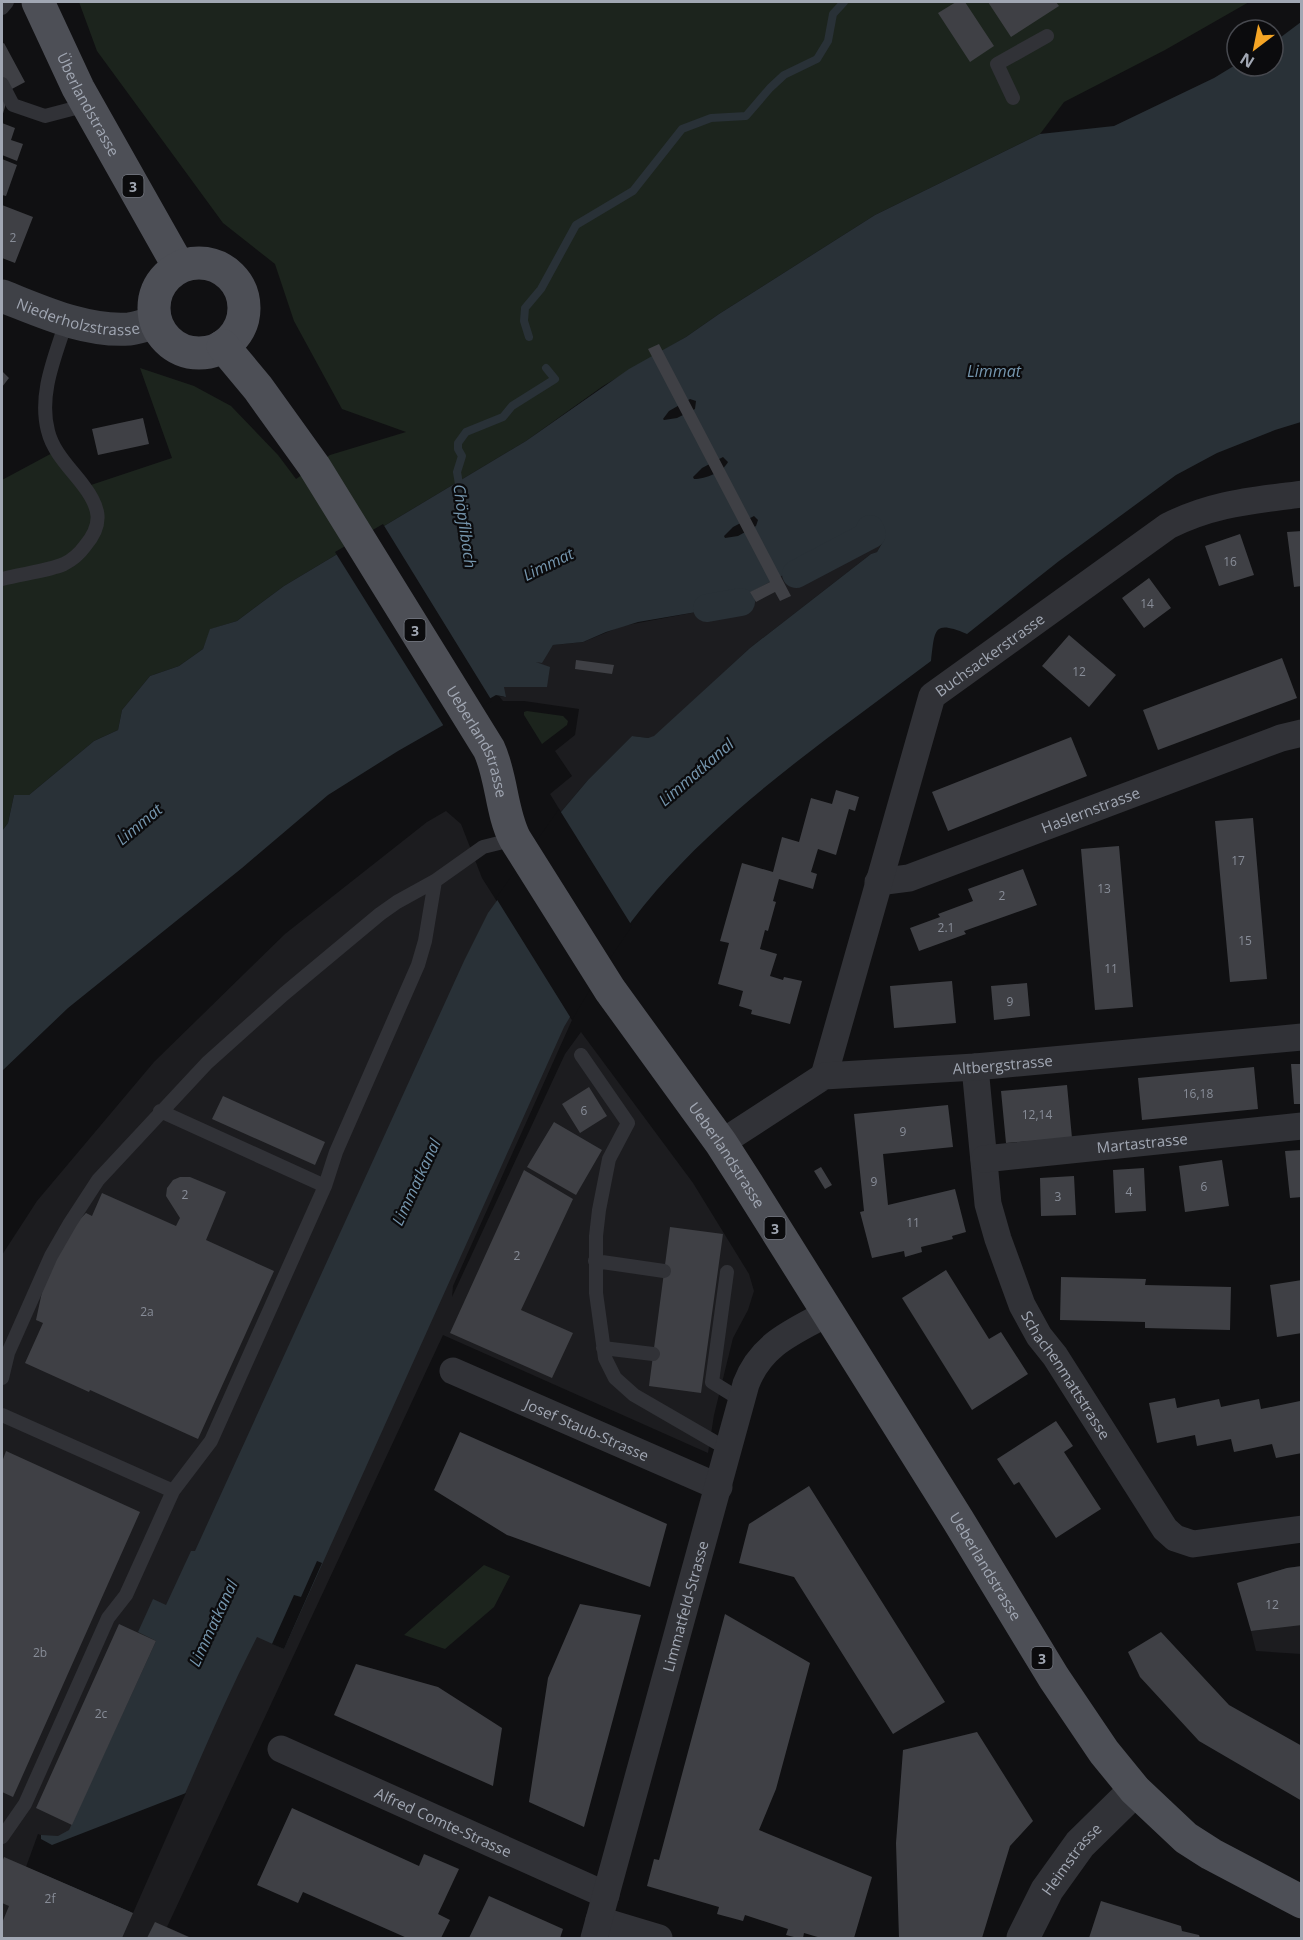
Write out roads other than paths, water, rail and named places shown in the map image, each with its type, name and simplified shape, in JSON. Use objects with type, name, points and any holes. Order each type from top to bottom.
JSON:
[{"type":"main road","name":"Überlandstrasse","points":[[38,2],[87,105],[179,267]]},
{"type":"main road","points":[[196,262],[213,264],[228,272],[239,286],[244,302],[244,320],[236,335],[223,346],[208,352],[192,352],[177,347],[165,337],[156,323],[155,297],[168,274],[179,267],[196,262]]},
{"type":"main road","name":"Niederholzstrasse","points":[[2,296],[67,319],[100,327],[129,329],[156,323]]},
{"type":"main road","name":"Ueberlandstrasse","points":[[223,346],[258,388],[331,493],[489,749],[515,839],[610,990],[721,1143],[958,1520],[1054,1678],[1104,1752],[1134,1790],[1186,1838],[1302,1902]]},
{"type":"street","name":"Buchsackerstrasse","points":[[824,1076],[932,696],[1168,526],[1215,507],[1302,494]]},
{"type":"street","name":"Haslernstrasse","points":[[878,882],[909,878],[1281,738],[1302,733]]},
{"type":"street","name":"Altbergstrasse","points":[[721,1143],[824,1076],[975,1067],[1302,1037]]},
{"type":"street","name":"Schachenmattstrasse","points":[[975,1067],[988,1204],[1009,1274],[1022,1305],[1039,1336],[1055,1356],[1166,1529],[1175,1538],[1193,1544],[1302,1529]]},
{"type":"street","name":"Martastrasse","points":[[984,1159],[1302,1126]]},
{"type":"street","name":"Limmatfeld-Strasse","points":[[600,1918],[749,1377],[769,1348],[780,1339],[828,1313]]},
{"type":"street","name":"Josef Staub-Strasse","points":[[453,1371],[719,1487]]},
{"type":"street","name":"Alfred Comte-Strasse","points":[[281,1749],[600,1918],[659,1938]]},
{"type":"street","name":"Heimstrasse","points":[[1023,1938],[1047,1890],[1080,1844],[1134,1790]]},
{"type":"lane","points":[[2,8],[7,2]]},
{"type":"lane","points":[[1013,98],[997,64],[1047,36]]},
{"type":"lane","points":[[2,84],[13,105],[45,116],[87,105]]},
{"type":"lane","points":[[2,579],[64,564],[80,553],[93,537],[98,525],[98,512],[92,499],[56,451],[48,432],[45,413],[47,385],[67,319]]},
{"type":"lane","points":[[2,1378],[8,1353],[51,1256],[70,1223],[98,1180],[160,1112],[226,1045],[359,931],[397,902],[435,881],[483,848],[515,839]]},
{"type":"lane","points":[[2,1837],[25,1804],[108,1618],[126,1595],[173,1491],[211,1441],[325,1186],[336,1152],[418,965],[425,941],[435,881]]},
{"type":"lane","points":[[581,1055],[628,1123],[606,1168],[599,1210],[595,1261],[596,1293],[603,1348],[609,1368],[623,1387],[634,1395],[729,1450]]},
{"type":"lane","points":[[160,1112],[325,1186]]},
{"type":"lane","points":[[595,1261],[664,1271]]},
{"type":"lane","points":[[727,1272],[712,1382],[741,1400]]},
{"type":"lane","points":[[603,1348],[653,1354]]},
{"type":"lane","points":[[2,1415],[173,1491]]},
{"type":"water","name":"Limmat","points":[[1301,22],[1301,422],[1217,453],[1176,475],[1059,561],[967,634],[948,628],[938,630],[935,635],[931,661],[752,798],[686,858],[656,891],[618,940],[564,1027],[284,1649],[257,1637],[238,1674],[154,1864],[117,1938],[3,1938],[41,1835],[58,1836],[69,1830],[156,1641],[138,1632],[153,1599],[166,1605],[191,1551],[195,1551],[488,913],[561,812],[588,780],[632,736],[648,738],[654,736],[750,648],[871,554],[877,552],[885,538],[882,529],[876,526],[740,598],[730,598],[707,606],[708,610],[638,622],[583,642],[553,645],[542,663],[536,662],[550,667],[547,687],[504,687],[506,697],[496,695],[398,751],[328,795],[242,868],[68,1008],[2,1071],[2,831],[8,823],[14,795],[29,795],[94,741],[118,730],[122,710],[150,676],[179,666],[203,649],[210,629],[237,621],[284,586],[526,441],[629,369],[686,337],[875,215],[1040,134],[1114,126],[1225,71],[1225,78],[1285,78],[1285,34]],"holes":[[[690,399],[696,401],[695,409],[677,418],[663,419],[669,411]],[[723,457],[728,462],[726,466],[714,474],[694,479],[693,477],[702,468]],[[754,516],[758,520],[756,526],[738,536],[725,538],[724,536],[733,527]]]},
{"type":"waterway","name":"Chöpflibach","points":[[529,337],[524,321],[525,308],[541,289],[576,225],[633,191],[682,129],[711,118],[746,116],[784,75],[817,59],[828,41],[833,14],[844,2]]},
{"type":"waterway","name":"Chöpflibach","points":[[460,490],[457,472],[462,456],[458,443],[466,432],[503,417],[512,406],[555,379],[546,368]]},
{"type":"waterway","points":[[796,574],[872,534],[870,529]]},
{"type":"waterway","points":[[707,608],[741,602]]},
{"type":"water label","name":"Limmatkanal","points":[[696,772]]},
{"type":"water label","name":"Limmatkanal","points":[[416,1182]]},
{"type":"water label","name":"Limmatkanal","points":[[213,1623]]}]
